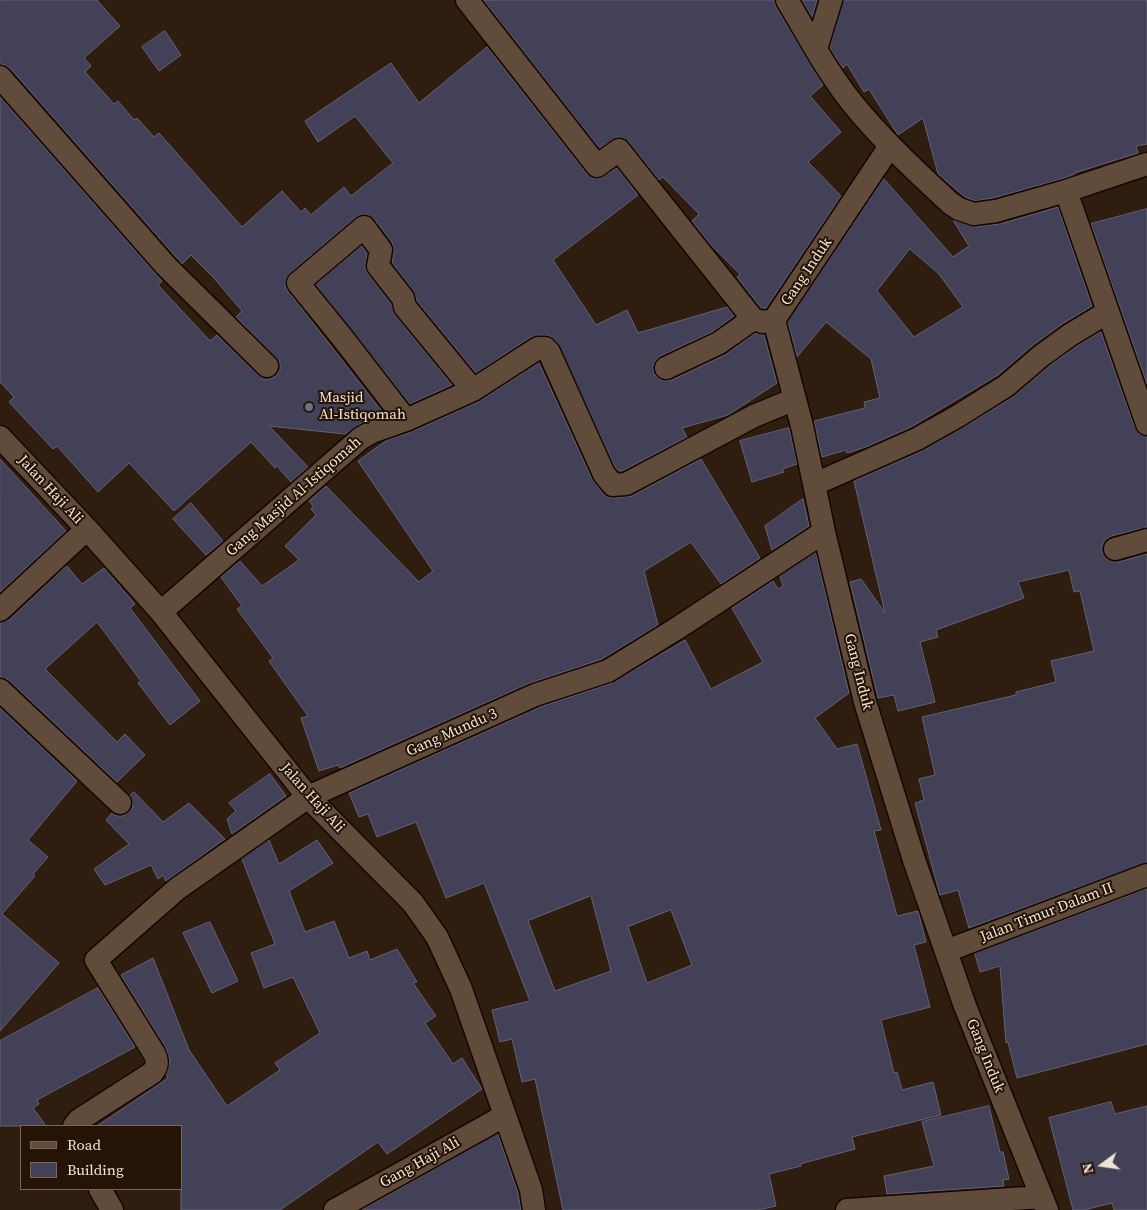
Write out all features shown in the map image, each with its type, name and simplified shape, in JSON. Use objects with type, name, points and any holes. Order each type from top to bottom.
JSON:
[{"type":"street","points":[[467,0],[597,166],[619,150],[764,320],[666,368]]},
{"type":"street","points":[[787,0],[852,104],[890,146],[959,209],[974,214],[996,211],[1066,191],[1147,164]]},
{"type":"street","points":[[816,49],[831,0]]},
{"type":"street","points":[[0,77],[166,266],[266,366]]},
{"type":"street","name":"Gang Induk","points":[[890,146],[764,320],[795,399],[824,532],[865,702],[914,860],[981,1048],[1044,1203]]},
{"type":"street","points":[[1066,191],[1147,424]]},
{"type":"street","points":[[406,420],[298,283],[364,227],[381,250],[378,266],[403,298],[405,307],[473,390]]},
{"type":"street","points":[[815,484],[917,439],[958,416],[1006,386],[1041,356],[1070,335],[1108,312]]},
{"type":"street","name":"Gang Masjid Al-Istiqomah","points":[[161,612],[361,438],[473,390],[538,348],[545,348],[549,352],[604,474],[613,485],[626,484],[754,416],[795,399]]},
{"type":"street","name":"Jalan Haji Ali","points":[[0,437],[87,529],[161,612],[308,797],[413,903],[437,937],[461,989],[531,1190],[534,1210]]},
{"type":"street","points":[[0,610],[87,529]]},
{"type":"street","name":"Gang Mundu 3","points":[[75,1125],[78,1120],[157,1068],[157,1060],[154,1053],[96,960],[177,889],[308,797],[535,695],[608,671],[824,532]]},
{"type":"street","points":[[1115,549],[1147,540]]},
{"type":"street","points":[[0,690],[120,803]]},
{"type":"street","name":"Jalan Timur Dalam II","points":[[946,952],[1147,876]]},
{"type":"street","name":"Gang Haji Ali","points":[[335,1210],[504,1116]]},
{"type":"street","points":[[101,1190],[112,1210]]},
{"type":"street","points":[[847,1210],[1044,1203]]},
{"type":"building","points":[[0,0],[97,0],[120,26],[84,58],[91,66],[85,72],[114,104],[118,101],[134,120],[137,118],[154,137],[159,133],[242,227],[282,191],[301,212],[305,208],[311,215],[344,187],[351,196],[393,163],[355,116],[318,142],[305,121],[391,63],[419,103],[487,47],[587,174],[592,178],[599,179],[617,168],[638,195],[553,260],[596,325],[627,310],[638,333],[727,307],[734,316],[712,332],[660,356],[653,366],[654,374],[664,381],[672,380],[725,355],[755,333],[764,335],[777,383],[728,415],[682,428],[687,437],[619,471],[615,467],[558,343],[550,336],[538,335],[531,337],[476,373],[417,301],[413,290],[392,263],[394,252],[392,242],[374,219],[362,214],[290,273],[286,278],[285,285],[384,414],[366,420],[345,434],[269,426],[308,467],[291,482],[251,442],[174,511],[129,463],[98,492],[57,446],[53,449],[9,402],[14,397],[0,382],[0,97],[162,281],[158,285],[210,341],[217,335],[263,379],[270,379],[276,376],[280,370],[280,363],[236,317],[242,311],[213,277],[191,255],[182,264],[10,68],[0,64]]},
{"type":"building","points":[[484,0],[774,0],[776,7],[823,85],[810,96],[841,132],[808,162],[841,196],[766,308],[761,308],[737,277],[740,274],[711,245],[692,221],[699,214],[663,177],[659,180],[629,142],[624,138],[617,137],[600,148]]},
{"type":"building","points":[[802,0],[817,0],[812,17],[806,7]]},
{"type":"building","points":[[844,0],[1147,0],[1147,144],[1136,146],[1138,153],[1074,173],[1065,178],[993,198],[975,201],[965,197],[938,174],[923,118],[898,135],[869,89],[864,92],[847,64],[843,68],[830,48]]},
{"type":"building","points":[[165,31],[181,55],[159,71],[142,47]]},
{"type":"building","points":[[884,179],[953,257],[969,246],[953,220],[976,227],[1000,224],[1058,207],[1092,306],[1062,324],[1033,345],[998,375],[911,427],[866,447],[847,453],[846,450],[822,457],[814,421],[865,408],[864,402],[880,398],[871,359],[826,322],[797,357],[788,322]],"holes":[[[910,249],[939,274],[963,307],[914,337],[877,291]]]},
{"type":"building","points":[[1147,209],[1147,384],[1091,224]]},
{"type":"building","points":[[362,246],[367,253],[365,269],[368,274],[391,304],[395,315],[452,385],[410,404],[316,285]]},
{"type":"building","points":[[1101,332],[1135,428],[1139,434],[1147,437],[1147,527],[1111,536],[1105,540],[1102,552],[1112,562],[1119,562],[1147,554],[1147,862],[969,928],[958,890],[940,895],[915,803],[924,800],[919,779],[935,775],[922,717],[1016,695],[1016,692],[1056,682],[1051,661],[1094,651],[1080,591],[1074,592],[1069,570],[1018,582],[1024,598],[936,630],[938,637],[920,642],[935,702],[898,711],[894,695],[878,698],[850,582],[861,579],[885,613],[854,481],[922,451],[964,427],[1013,397],[1049,366]]},
{"type":"building","points":[[539,363],[592,479],[603,494],[614,498],[632,496],[701,459],[760,558],[721,584],[691,542],[644,571],[658,625],[602,659],[530,683],[340,768],[338,765],[319,771],[301,718],[308,716],[269,661],[273,658],[237,609],[242,606],[221,577],[240,561],[262,586],[299,560],[285,546],[316,515],[311,509],[313,506],[309,501],[326,486],[419,582],[433,571],[358,461],[387,440],[411,432],[480,401]]},
{"type":"building","points":[[789,428],[797,464],[782,469],[784,472],[752,482],[740,441]]},
{"type":"building","points":[[0,459],[66,531],[0,592]]},
{"type":"building","points":[[803,499],[809,526],[772,550],[765,526]]},
{"type":"building","points":[[191,503],[223,541],[206,555],[173,519]]},
{"type":"building","points":[[816,553],[849,693],[815,718],[837,749],[857,744],[881,830],[874,831],[897,916],[918,911],[926,942],[914,945],[930,1007],[881,1020],[894,1073],[897,1072],[902,1090],[933,1082],[941,1115],[852,1137],[855,1149],[769,1174],[776,1206],[758,1210],[563,1210],[535,1079],[522,1082],[512,1039],[500,1042],[492,1010],[530,1001],[484,883],[446,898],[416,822],[377,837],[368,814],[359,817],[349,793],[540,707],[612,683],[685,640],[711,689],[763,662],[732,608],[773,581],[778,589],[783,586],[780,576]],"holes":[[[591,896],[611,971],[555,991],[528,921]],[[671,910],[692,965],[647,983],[628,927]]]},
{"type":"building","points":[[67,566],[82,584],[104,568],[135,604],[130,608],[200,701],[170,725],[138,683],[141,681],[97,622],[45,669],[117,742],[125,734],[145,755],[117,782],[9,680],[0,677],[0,623],[9,620]]},
{"type":"building","points":[[0,708],[77,781],[28,840],[48,857],[33,874],[35,876],[2,914],[59,963],[0,1031]]},
{"type":"building","points":[[270,774],[286,796],[232,834],[227,819],[236,811],[229,803]]},
{"type":"building","points":[[134,792],[163,822],[189,803],[225,839],[166,881],[163,875],[158,879],[151,865],[105,885],[94,869],[129,844],[106,820],[112,813],[117,816],[123,816],[129,812],[133,806],[130,796]]},
{"type":"building","points":[[269,840],[279,864],[317,840],[333,863],[289,891],[305,932],[334,921],[349,958],[367,951],[370,960],[397,949],[417,982],[413,983],[436,1016],[425,1023],[453,1064],[462,1058],[482,1089],[387,1154],[378,1142],[280,1210],[181,1210],[182,1125],[98,1125],[168,1078],[166,1075],[170,1061],[166,1048],[121,975],[153,958],[189,1050],[227,1106],[280,1070],[275,1063],[320,1033],[293,977],[264,988],[251,953],[275,944],[242,859]]},
{"type":"building","points":[[1147,889],[1147,1044],[1017,1078],[1008,1042],[1006,1043],[1000,966],[980,972],[975,954]]},
{"type":"building","points":[[210,922],[238,981],[212,993],[183,933]]},
{"type":"building","points":[[98,988],[135,1047],[37,1100],[39,1104],[33,1108],[45,1125],[0,1126],[0,1041]]},
{"type":"building","points":[[1111,1102],[1115,1114],[1147,1106],[1147,1210],[1114,1210],[1112,1203],[1084,1210],[1073,1210],[1049,1118]]},
{"type":"building","points":[[989,1106],[1000,1152],[1003,1152],[1009,1179],[1003,1180],[1004,1186],[887,1194],[884,1176],[934,1166],[922,1122]]},
{"type":"building","points":[[498,1134],[518,1193],[521,1210],[362,1210]]},
{"type":"place","name":"Masjid Al-Istiqomah","points":[[309,407]]}]
